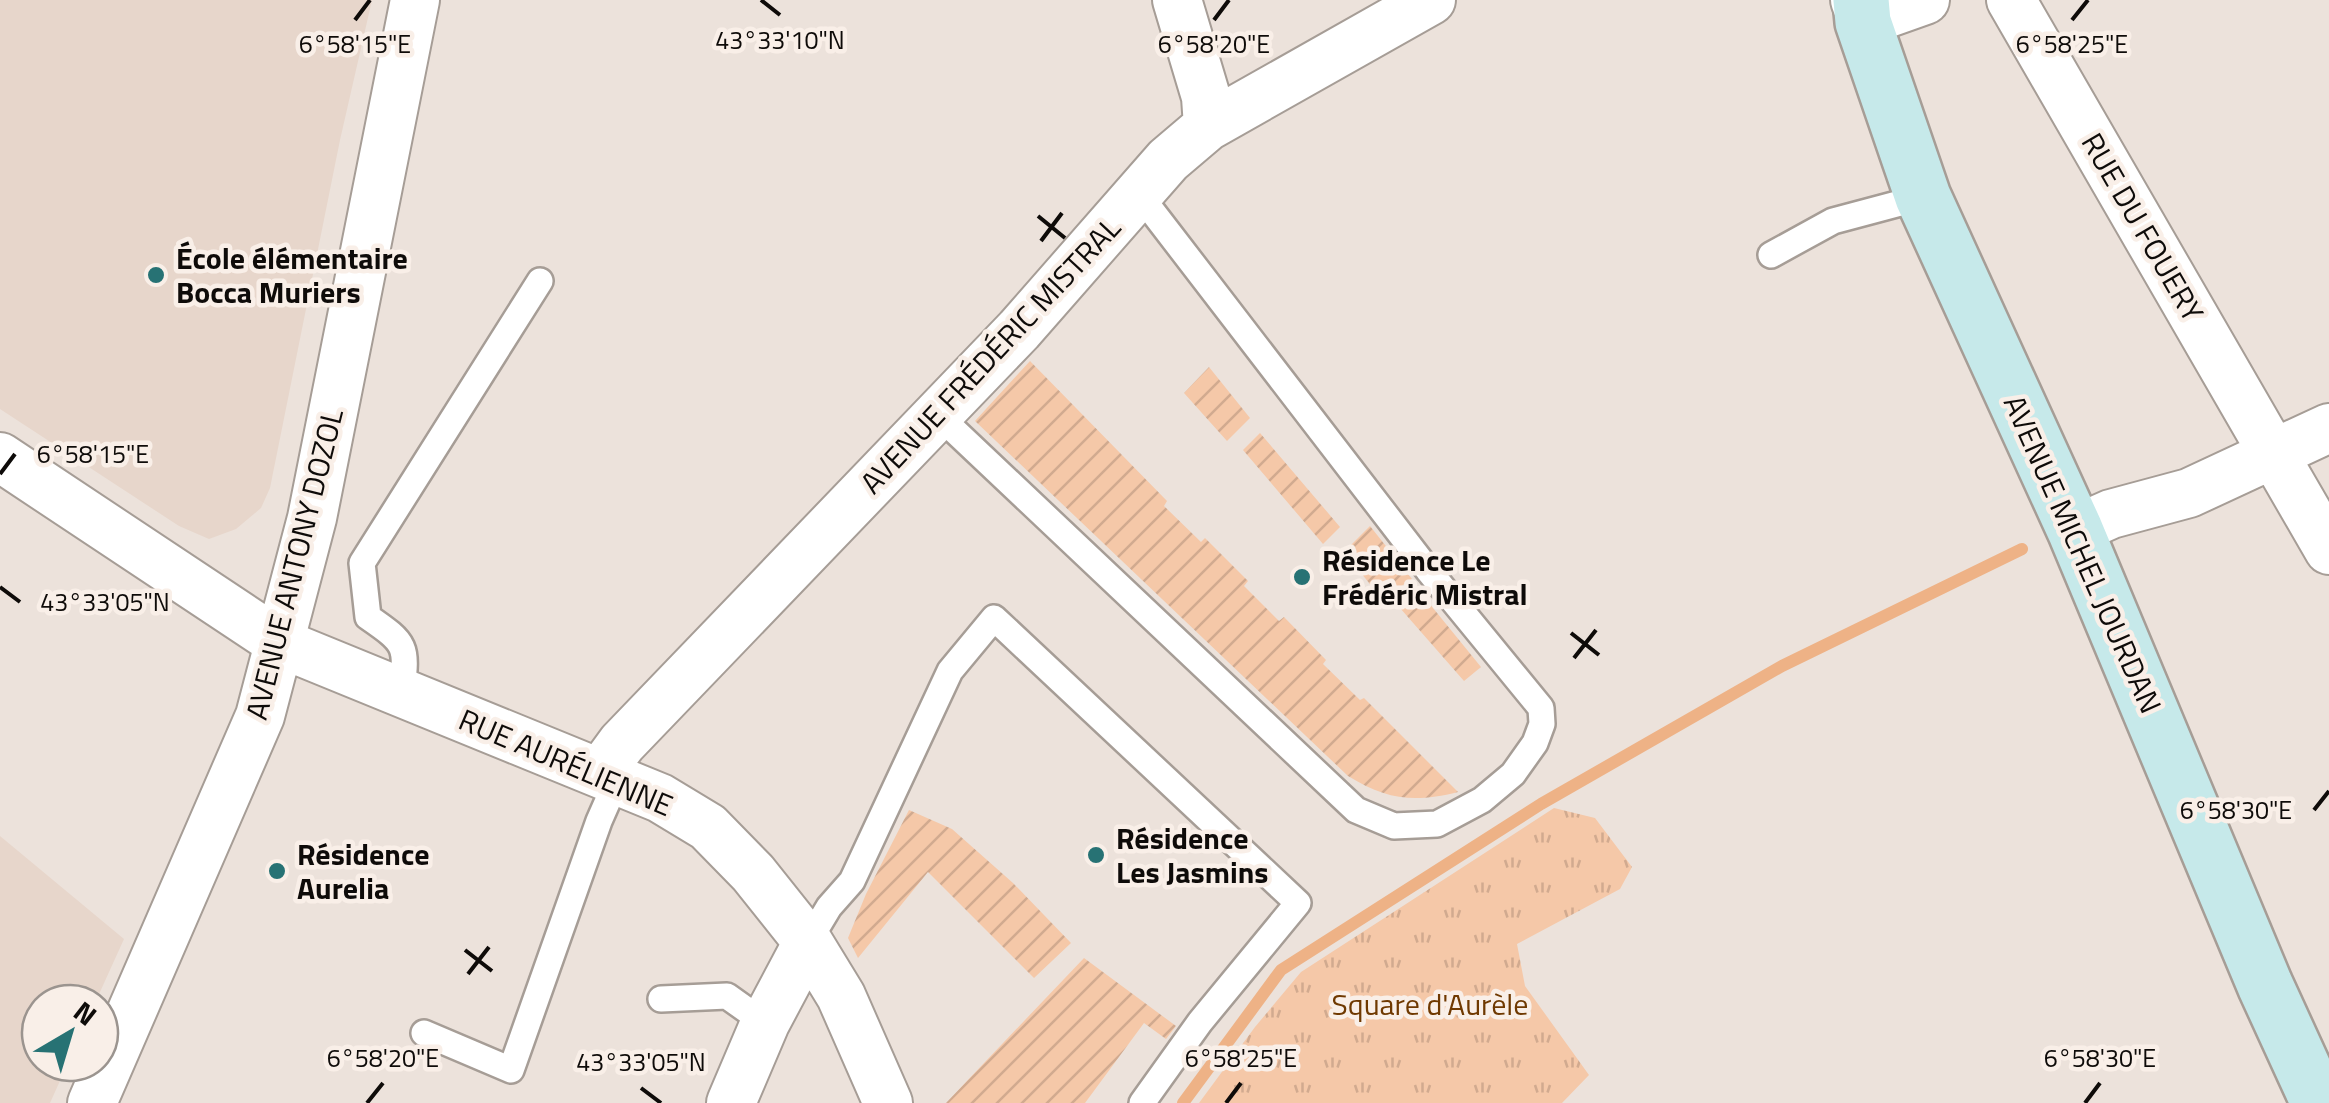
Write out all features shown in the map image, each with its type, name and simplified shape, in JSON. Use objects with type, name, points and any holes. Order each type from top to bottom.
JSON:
[{"type":"street","name":"AVENUE ANTONY DOZOL","points":[[92,1103],[260,716],[312,518],[416,0]]},
{"type":"street","points":[[1176,0],[1206,97],[1208,126]]},
{"type":"street","name":"AVENUE FRÉDÉRIC MISTRAL","points":[[608,776],[622,743],[1019,330],[1168,160],[1208,126],[1430,0]]},
{"type":"street","points":[[1860,7],[1924,0]]},
{"type":"street","name":"RUE DU FOUERY","points":[[2011,0],[2329,550]]},
{"type":"street","name":"AVENUE MICHEL JOURDAN","points":[[1860,7],[1923,197],[2075,530],[2265,984],[2319,1103]]},
{"type":"street","points":[[2075,530],[2111,514],[2189,492],[2329,428]]},
{"type":"street","name":"RUE AURÉLIENNE","points":[[0,457],[280,643],[660,798],[708,827],[753,873],[808,942],[841,996],[888,1103]]},
{"type":"street","points":[[732,1103],[765,1023],[808,942]]},
{"type":"lane","points":[[938,414],[1356,810],[1394,826],[1437,824],[1482,800],[1512,774],[1535,743],[1542,724],[1541,708],[1418,557],[1139,194]]},
{"type":"lane","points":[[1770,255],[1833,222],[1923,197]]},
{"type":"lane","points":[[402,692],[406,660],[398,638],[368,617],[362,562],[540,281]]},
{"type":"lane","points":[[808,942],[828,906],[852,882],[950,671],[994,618],[1298,903],[1200,1022],[1142,1103]]},
{"type":"lane","points":[[424,1032],[510,1070],[592,838],[608,776]]},
{"type":"lane","points":[[660,999],[727,996],[765,1023]]},
{"type":"shaded area","name":"École élémentaire Bocca Muriers","points":[[0,0],[372,0],[270,488],[261,508],[236,529],[209,539],[179,526],[0,409]]},
{"type":"shaded area","points":[[0,836],[124,939],[104,983],[20,983],[20,1083],[59,1083],[50,1103],[0,1103]]},
{"type":"green space","points":[[1030,361],[1167,501],[1164,506],[1201,542],[1205,538],[1248,581],[1244,586],[1279,621],[1284,617],[1326,660],[1323,664],[1360,700],[1364,698],[1458,792],[1428,798],[1401,797],[1375,790],[1348,776],[975,421]]},
{"type":"green space","points":[[1209,367],[1250,418],[1227,441],[1184,393]]},
{"type":"green space","points":[[1260,433],[1340,527],[1323,544],[1243,450]]},
{"type":"green space","points":[[1370,526],[1412,579],[1382,599],[1344,552]]},
{"type":"green space","points":[[1420,592],[1481,667],[1464,681],[1400,608]]},
{"type":"green space","name":"Square d'Aurèle","points":[[1554,808],[1595,818],[1632,867],[1620,889],[1517,944],[1525,986],[1589,1075],[1562,1103],[1199,1103],[1301,972]]},
{"type":"green space","points":[[909,810],[952,829],[1013,883],[1071,943],[1034,978],[928,872],[858,958],[848,938]]},
{"type":"green space","points":[[1084,958],[1176,1026],[1166,1039],[1144,1023],[1085,1103],[946,1103]]},
{"type":"waterway","points":[[1183,1103],[1281,970],[1541,804],[1782,666],[2022,549]]},
{"type":"place","name":"École élémentaire Bocca Muriers","points":[[156,275]]},
{"type":"place","name":"Résidence Le Frédéric Mistral","points":[[1302,577]]},
{"type":"place","name":"Résidence Les Jasmins","points":[[1096,855]]},
{"type":"place","name":"Résidence Aurelia","points":[[277,871]]}]
